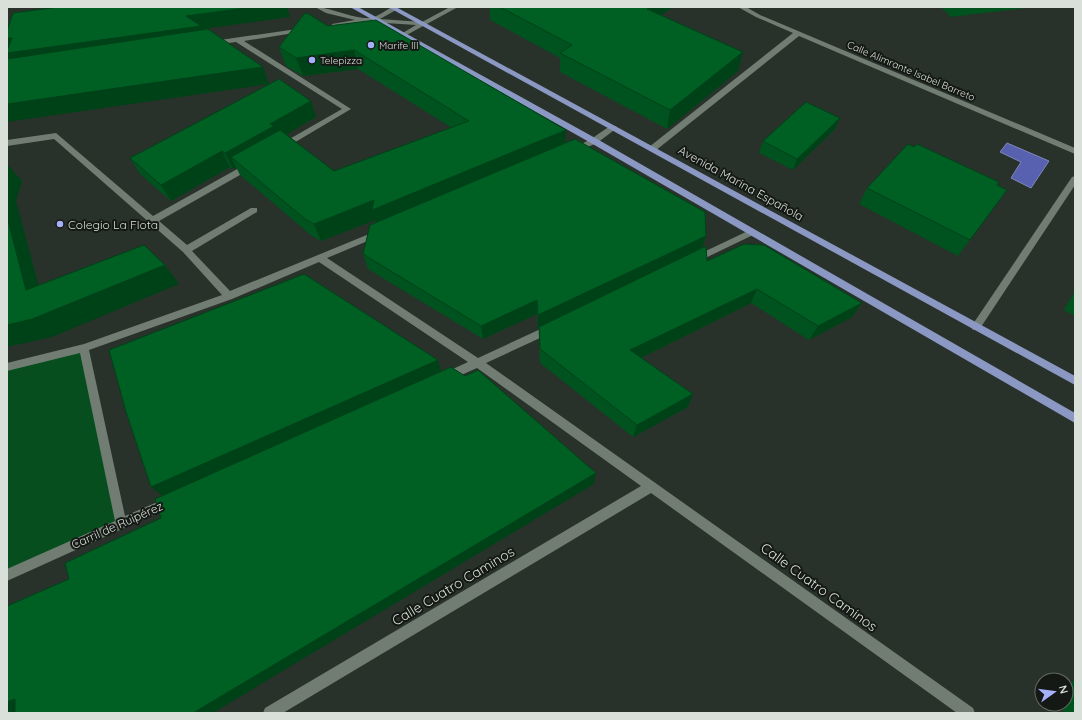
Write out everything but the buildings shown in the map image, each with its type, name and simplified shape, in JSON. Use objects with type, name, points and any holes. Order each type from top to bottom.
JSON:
[{"type":"main road","points":[[353,7],[594,141],[750,233],[1075,418]]},
{"type":"main road","name":"Avenida Marina Española","points":[[393,8],[1075,381]]},
{"type":"street","points":[[318,7],[337,14],[422,24]]},
{"type":"street","points":[[403,35],[455,7]]},
{"type":"street","name":"Calle Alimrante Isabel Barreto","points":[[741,7],[1075,152]]},
{"type":"street","points":[[329,26],[375,19],[393,8]]},
{"type":"street","points":[[207,44],[314,28]]},
{"type":"street","points":[[652,149],[798,33]]},
{"type":"street","points":[[238,40],[347,109],[273,152]]},
{"type":"street","points":[[565,154],[594,141],[613,128]]},
{"type":"street","points":[[7,143],[56,136],[186,250],[229,296]]},
{"type":"street","points":[[152,221],[260,159]]},
{"type":"street","points":[[976,327],[1075,179]]},
{"type":"street","points":[[186,250],[254,210]]},
{"type":"street","points":[[7,368],[84,348],[229,296],[385,230]]},
{"type":"street","points":[[686,264],[750,233]]},
{"type":"street","name":"Calle Cuatro Caminos","points":[[320,258],[478,363],[968,713]]},
{"type":"street","points":[[434,382],[478,363],[557,325]]},
{"type":"street","points":[[84,348],[122,523]]},
{"type":"street","name":"Calle Cuatro Caminos","points":[[270,713],[652,486]]},
{"type":"street","name":"Carril de Ruipérez","points":[[7,575],[180,497]]},
{"type":"green space","points":[[84,348],[121,523],[7,575],[7,367]]},
{"type":"water","points":[[1007,143],[1049,161],[1031,188],[1011,178],[1021,162],[1000,152]]},
{"type":"place","name":"Marife III","points":[[371,45]]},
{"type":"place","name":"Telepizza","points":[[312,60]]},
{"type":"place","name":"Colegio La Flota","points":[[60,224]]}]
